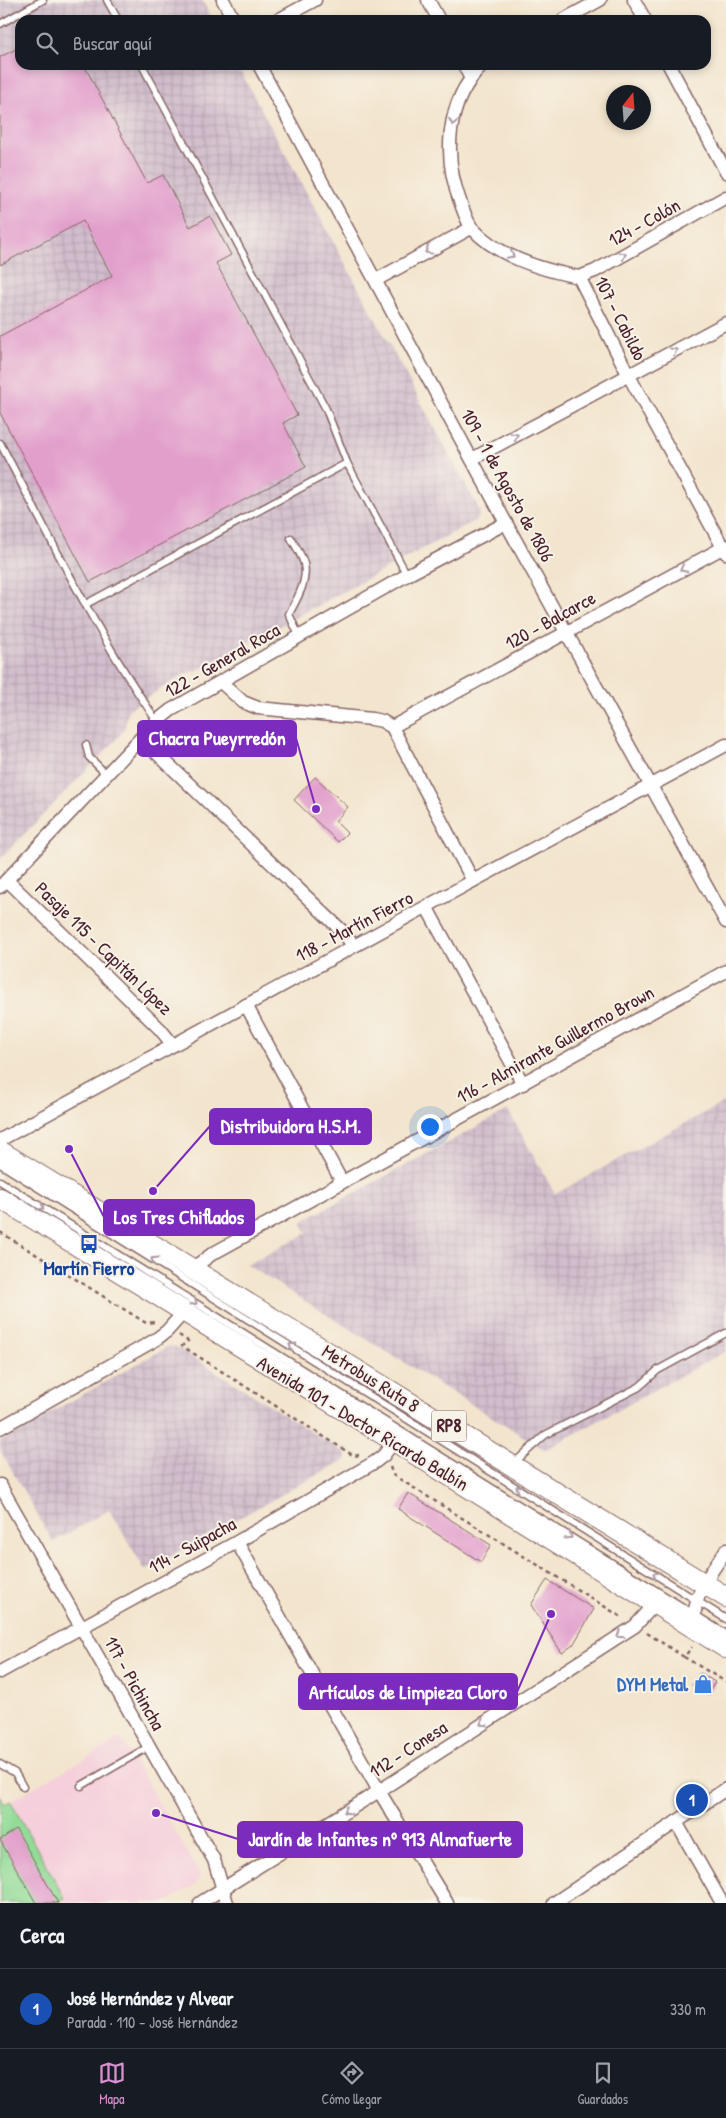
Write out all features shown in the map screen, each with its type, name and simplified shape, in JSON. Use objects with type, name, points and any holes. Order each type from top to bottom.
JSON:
[{"type":"main road","name":"RP8","points":[[0,1151],[512,1464],[701,1592],[726,1597]]},
{"type":"main road","name":"Avenida 101 - Doctor Ricardo Balbín","points":[[0,1198],[656,1603],[696,1622],[726,1648]]},
{"type":"street","points":[[223,0],[231,15]]},
{"type":"street","points":[[287,15],[315,0]]},
{"type":"street","points":[[428,0],[436,15]]},
{"type":"street","points":[[573,15],[600,0]]},
{"type":"street","points":[[634,0],[642,15]]},
{"type":"street","name":"109 - 1 de Agosto de 1806","points":[[262,70],[506,523],[726,922]]},
{"type":"street","points":[[466,70],[470,77]]},
{"type":"street","points":[[376,280],[471,228],[457,194],[451,173],[450,154],[454,114],[461,94],[470,77],[478,70]]},
{"type":"street","points":[[672,70],[726,172]]},
{"type":"street","name":"124 - Colón","points":[[579,277],[595,271],[726,197]]},
{"type":"street","name":"107 - Cabildo","points":[[471,228],[495,246],[525,262],[552,272],[579,277],[629,376],[725,549]]},
{"type":"street","points":[[472,459],[726,323]]},
{"type":"street","name":"122 - General Roca","points":[[3,883],[157,721],[171,710],[300,638],[407,575],[506,523]]},
{"type":"street","name":"120 - Balcarce","points":[[392,727],[567,631],[725,549]]},
{"type":"street","points":[[222,682],[242,702],[258,708],[372,719],[382,721],[392,727],[473,881]]},
{"type":"street","points":[[141,738],[342,930],[354,946]]},
{"type":"street","name":"118 - Martín Fierro","points":[[0,1140],[651,784],[726,745]]},
{"type":"street","name":"Pasaje 115 - Capitán López","points":[[3,883],[160,1029],[173,1045]]},
{"type":"street","points":[[427,908],[523,1084]]},
{"type":"street","name":"116 - Almirante Guillermo Brown","points":[[194,1268],[212,1254],[726,971]]},
{"type":"street","points":[[246,1005],[342,1182]]},
{"type":"street","points":[[0,1428],[155,1340],[167,1331],[184,1312]]},
{"type":"street","name":"114 - Suipacha","points":[[0,1672],[237,1542],[375,1462],[384,1455],[394,1441]]},
{"type":"street","name":"117 - Pichincha","points":[[0,1485],[214,1860],[227,1903]]},
{"type":"street","points":[[237,1542],[379,1791],[447,1903]]},
{"type":"street","points":[[696,1622],[701,1592],[726,1550]]},
{"type":"street","name":"112 - Conesa","points":[[200,1903],[379,1791],[635,1626],[656,1603]]},
{"type":"street","points":[[554,1903],[726,1789]]},
{"type":"street","points":[[676,1822],[722,1903]]},
{"type":"lane","points":[[16,15],[43,0]]},
{"type":"lane","points":[[107,0],[115,15]]},
{"type":"lane","points":[[0,24],[15,16]]},
{"type":"lane","points":[[145,70],[326,409],[347,463],[407,575]]},
{"type":"lane","points":[[1,447],[86,604],[157,721]]},
{"type":"lane","points":[[86,604],[347,463]]},
{"type":"lane","points":[[291,538],[304,564],[302,588],[289,614],[300,638]]},
{"type":"lane","points":[[86,745],[89,757],[107,775]]},
{"type":"lane","name":"Metrobus Ruta 8","points":[[0,1164],[701,1592],[726,1619]]},
{"type":"lane","name":"Metrobus Ruta 8","points":[[0,1181],[696,1622],[726,1634]]},
{"type":"lane","points":[[512,1464],[545,1435],[639,1387],[658,1370],[726,1333]]},
{"type":"lane","points":[[81,1786],[150,1746]]},
{"type":"lane","points":[[0,1764],[15,1773],[23,1787]]},
{"type":"path","points":[[684,1657],[726,1682]]},
{"type":"shaded area","points":[[0,0],[202,0],[210,15],[15,15],[15,70],[240,70],[480,511],[478,519],[196,671],[184,674],[129,709],[124,729],[115,741],[0,859]]},
{"type":"shaded area","points":[[726,1101],[726,1351],[545,1450],[247,1265],[307,1233],[301,1222],[508,1110],[555,1194]]},
{"type":"shaded area","points":[[169,1346],[177,1347],[345,1453],[346,1459],[145,1570],[109,1510],[53,1542],[0,1450],[0,1441]]},
{"type":"shaded area","points":[[121,1738],[200,1874],[197,1884],[164,1903],[67,1903],[10,1801]]},
{"type":"green space","points":[[0,1795],[5,1804],[10,1801],[65,1898],[56,1903],[0,1903]]},
{"type":"building","points":[[15,50],[15,70],[87,70],[147,183],[163,175],[190,227],[210,216],[231,255],[216,263],[297,415],[283,423],[306,467],[90,582],[0,413],[0,336],[112,276],[83,221],[0,265],[0,57]]},
{"type":"building","points":[[315,777],[348,807],[335,821],[347,833],[338,842],[294,800]]},
{"type":"building","points":[[408,1493],[491,1545],[481,1562],[398,1509]]},
{"type":"building","points":[[547,1580],[594,1609],[573,1645],[562,1653],[531,1605]]},
{"type":"building","name":"DYM Metal","points":[[700,1673],[715,1682],[707,1695],[692,1685]]},
{"type":"building","points":[[16,1829],[58,1903],[36,1903],[0,1840]]},
{"type":"place","name":"Chacra Pueyrredón","points":[[316,809]]},
{"type":"place","name":"Los Tres Chiflados","points":[[69,1149]]},
{"type":"place","name":"Distribuidora H.S.M.","points":[[153,1191]]},
{"type":"place","name":"Martín Fierro","points":[[89,1244]]},
{"type":"place","name":"Artículos de Limpieza Cloro","points":[[551,1614]]},
{"type":"place","name":"DYM Metal","points":[[703,1684]]},
{"type":"place","name":"José Hernández y Alvear","points":[[692,1800]]},
{"type":"place","name":"Jardín de Infantes nº 913 Almafuerte","points":[[156,1813]]}]
